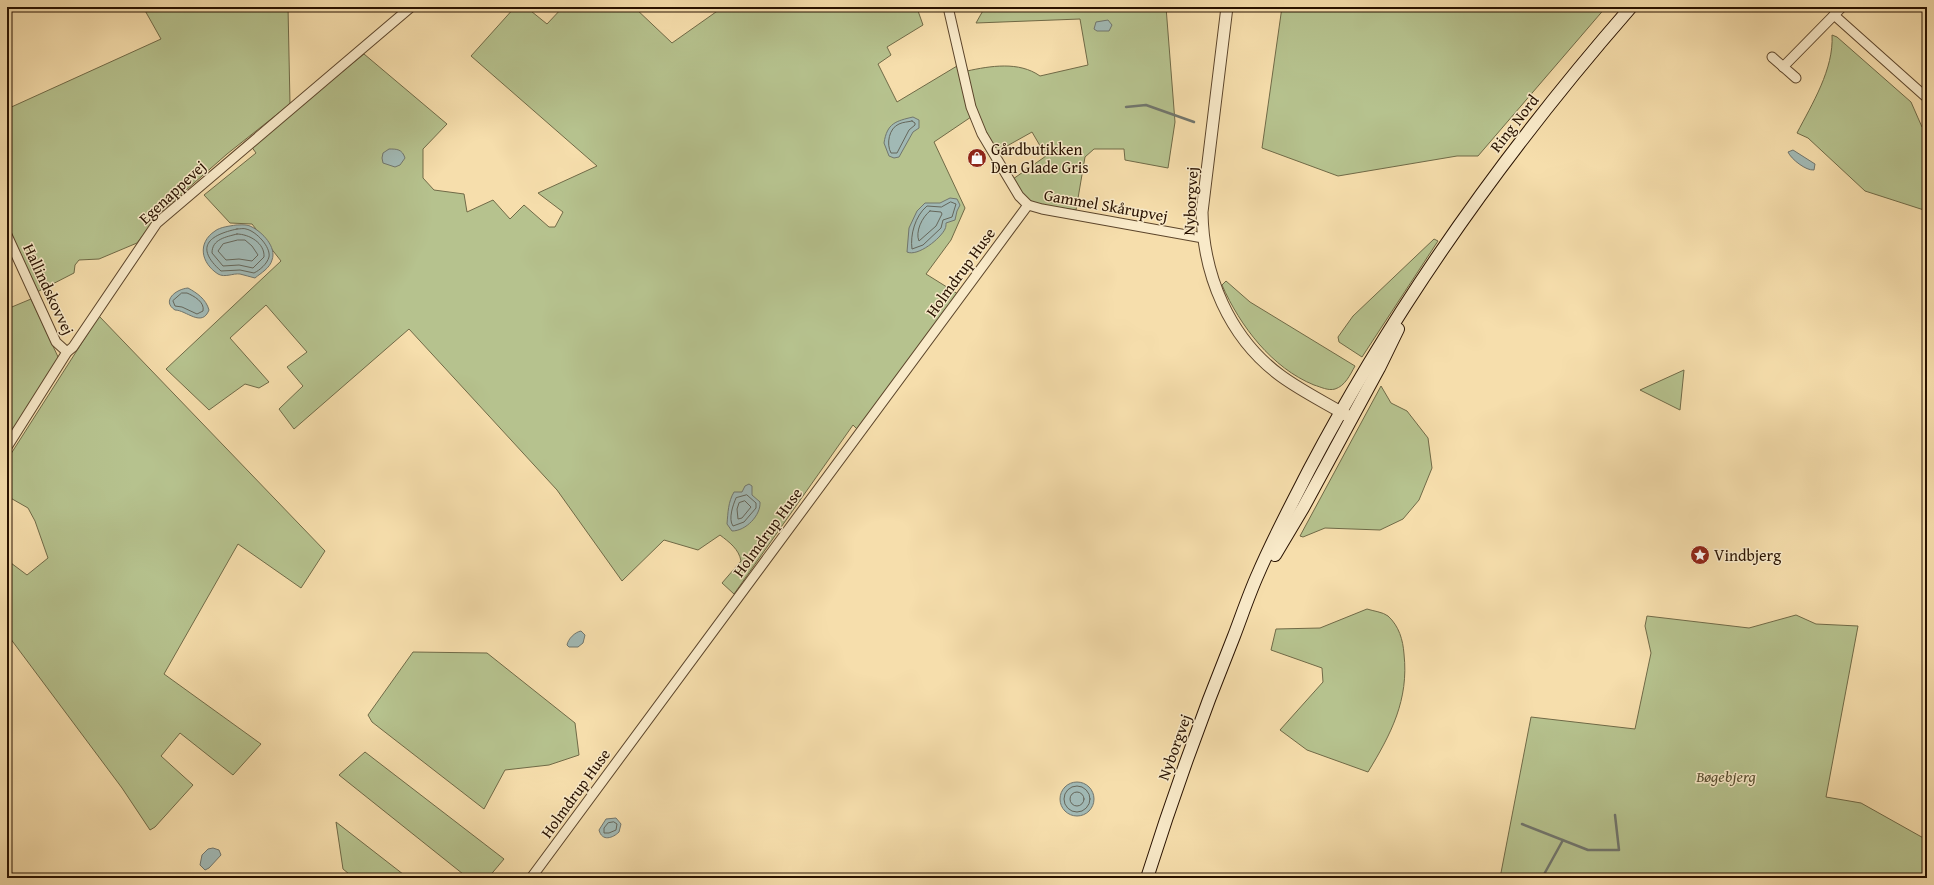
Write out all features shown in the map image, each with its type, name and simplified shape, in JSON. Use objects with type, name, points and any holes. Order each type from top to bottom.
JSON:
[{"type":"main road","name":"Ring Nord","points":[[1340,412],[1397,317],[1488,184],[1539,116],[1631,7]]},
{"type":"main road","name":"Ring Nord","points":[[1351,418],[1431,266]]},
{"type":"main road","name":"Nyborgvej","points":[[1147,878],[1187,757],[1261,568],[1340,412]]},
{"type":"main road","name":"Nyborgvej","points":[[1236,629],[1276,553],[1303,508],[1351,418]]},
{"type":"street","name":"Egenappevej","points":[[7,447],[67,352],[73,347],[157,223],[411,7]]},
{"type":"street","name":"Gammel Skårupvej","points":[[948,7],[971,107],[982,134],[1020,196],[1028,205],[1042,209],[1202,238]]},
{"type":"street","name":"Nyborgvej","points":[[1227,7],[1202,212],[1202,238],[1213,283],[1222,304],[1247,343],[1280,376],[1351,418]]},
{"type":"street","points":[[1783,66],[1842,7]]},
{"type":"street","points":[[1834,15],[1927,98]]},
{"type":"street","points":[[1772,56],[1796,78]]},
{"type":"street","name":"Holmdrup Huse","points":[[531,878],[1028,205]]},
{"type":"street","name":"Hallindskovvej","points":[[7,235],[56,342],[67,352]]},
{"type":"green space","points":[[143,7],[288,7],[290,104],[227,154],[160,213],[137,243],[99,259],[79,260],[75,265],[74,273],[37,292],[7,228],[7,109],[161,39]]},
{"type":"green space","points":[[515,7],[526,7],[547,24],[563,7],[634,7],[672,43],[723,7],[919,7],[917,8],[923,25],[887,47],[891,55],[878,64],[897,102],[957,66],[971,117],[934,142],[965,208],[951,240],[926,274],[958,294],[858,430],[853,425],[734,594],[722,583],[741,561],[736,549],[720,535],[698,550],[664,540],[622,581],[557,490],[409,329],[294,429],[279,409],[303,386],[287,367],[307,352],[266,305],[230,338],[269,382],[259,388],[245,384],[209,410],[166,369],[281,261],[252,224],[230,223],[204,195],[256,153],[251,146],[364,54],[447,124],[423,149],[423,178],[434,190],[464,194],[467,212],[493,200],[510,219],[524,205],[549,227],[555,227],[563,212],[538,193],[597,166],[471,56]]},
{"type":"green space","points":[[985,7],[1166,7],[1175,122],[1168,168],[1125,160],[1124,149],[1094,149],[1085,157],[1076,210],[1033,204],[1023,196],[1013,179],[1046,156],[1032,132],[998,151],[991,142],[981,123],[974,103],[967,71],[995,66],[1004,66],[1023,68],[1040,76],[1088,65],[1080,19],[976,23]]},
{"type":"green space","points":[[1282,7],[1606,7],[1478,156],[1457,156],[1338,176],[1262,148]]},
{"type":"green space","points":[[1832,35],[1837,37],[1911,102],[1922,127],[1927,132],[1927,211],[1865,191],[1808,138],[1797,133],[1826,73],[1832,48]]},
{"type":"green space","points":[[1434,239],[1438,241],[1362,357],[1339,342],[1338,337],[1353,316]]},
{"type":"green space","points":[[1226,281],[1250,302],[1355,366],[1344,383],[1339,388],[1330,390],[1314,385],[1299,378],[1271,357],[1238,316],[1222,285]]},
{"type":"green space","points":[[31,299],[59,359],[7,439],[7,309]]},
{"type":"green space","points":[[99,316],[325,551],[301,588],[238,544],[164,674],[261,744],[233,775],[180,733],[161,756],[193,785],[155,827],[150,830],[122,788],[7,634],[7,560],[27,575],[48,558],[35,521],[28,508],[7,496],[7,460]]},
{"type":"green space","points":[[1684,370],[1680,410],[1640,390]]},
{"type":"green space","points":[[1381,386],[1391,403],[1407,411],[1428,438],[1432,468],[1419,500],[1403,519],[1380,530],[1325,528],[1303,537],[1300,536]]},
{"type":"green space","points":[[1367,609],[1388,616],[1395,624],[1403,644],[1405,671],[1401,702],[1391,730],[1368,772],[1307,750],[1280,730],[1323,682],[1322,668],[1271,650],[1276,629],[1320,628]]},
{"type":"green space","name":"Bøgebjerg","points":[[1796,615],[1816,624],[1858,626],[1826,797],[1861,803],[1927,840],[1926,878],[1500,878],[1531,717],[1635,729],[1651,653],[1645,626],[1647,616],[1749,628]]},
{"type":"green space","points":[[413,652],[487,653],[575,723],[579,755],[549,765],[505,770],[484,809],[372,722],[368,715]]},
{"type":"green space","points":[[365,752],[504,859],[488,878],[468,878],[339,775]]},
{"type":"green space","points":[[336,822],[408,878],[354,878],[343,869]]},
{"type":"water","points":[[1108,20],[1112,25],[1109,31],[1097,31],[1094,29],[1096,22]]},
{"type":"water","points":[[913,117],[919,120],[919,128],[913,132],[899,157],[894,158],[889,156],[884,143],[887,131],[893,124]]},
{"type":"water","points":[[389,149],[397,149],[401,151],[405,158],[400,165],[395,167],[383,163],[383,153]]},
{"type":"water","points":[[1793,150],[1815,164],[1814,170],[1807,169],[1795,161],[1788,152]]},
{"type":"water","points":[[950,198],[957,199],[960,205],[955,220],[946,223],[943,233],[929,246],[917,252],[907,252],[909,228],[917,211],[925,203],[940,203]]},
{"type":"water","points":[[236,225],[248,225],[256,229],[268,240],[271,245],[273,255],[272,260],[265,270],[255,278],[240,274],[218,274],[212,269],[205,259],[203,253],[205,241],[209,236],[215,231]]},
{"type":"water","points":[[188,288],[201,297],[208,306],[209,310],[202,318],[194,317],[175,310],[169,303],[170,299],[175,293]]},
{"type":"water","points":[[749,484],[752,486],[752,495],[760,502],[760,507],[752,521],[742,528],[732,531],[727,524],[731,500],[734,492],[742,492],[745,486]]},
{"type":"water","points":[[581,631],[585,635],[583,643],[578,647],[569,647],[567,645],[570,638],[574,634]]},
{"type":"water","points":[[1077,782],[1089,787],[1094,799],[1089,811],[1077,816],[1065,811],[1060,799],[1065,787]]},
{"type":"water","points":[[616,818],[621,824],[619,832],[608,838],[600,834],[599,830],[606,819]]},
{"type":"water","points":[[213,848],[219,850],[221,855],[209,868],[205,870],[200,865],[202,855],[208,849]]},
{"type":"waterway","points":[[1126,107],[1146,105],[1194,122]]},
{"type":"waterway","points":[[1522,824],[1588,850],[1619,850],[1615,815]]},
{"type":"waterway","points":[[1542,878],[1563,840]]},
{"type":"place","name":"Gårdbutikken Den Glade Gris","points":[[977,158]]},
{"type":"place","name":"Vindbjerg","points":[[1700,555]]}]
